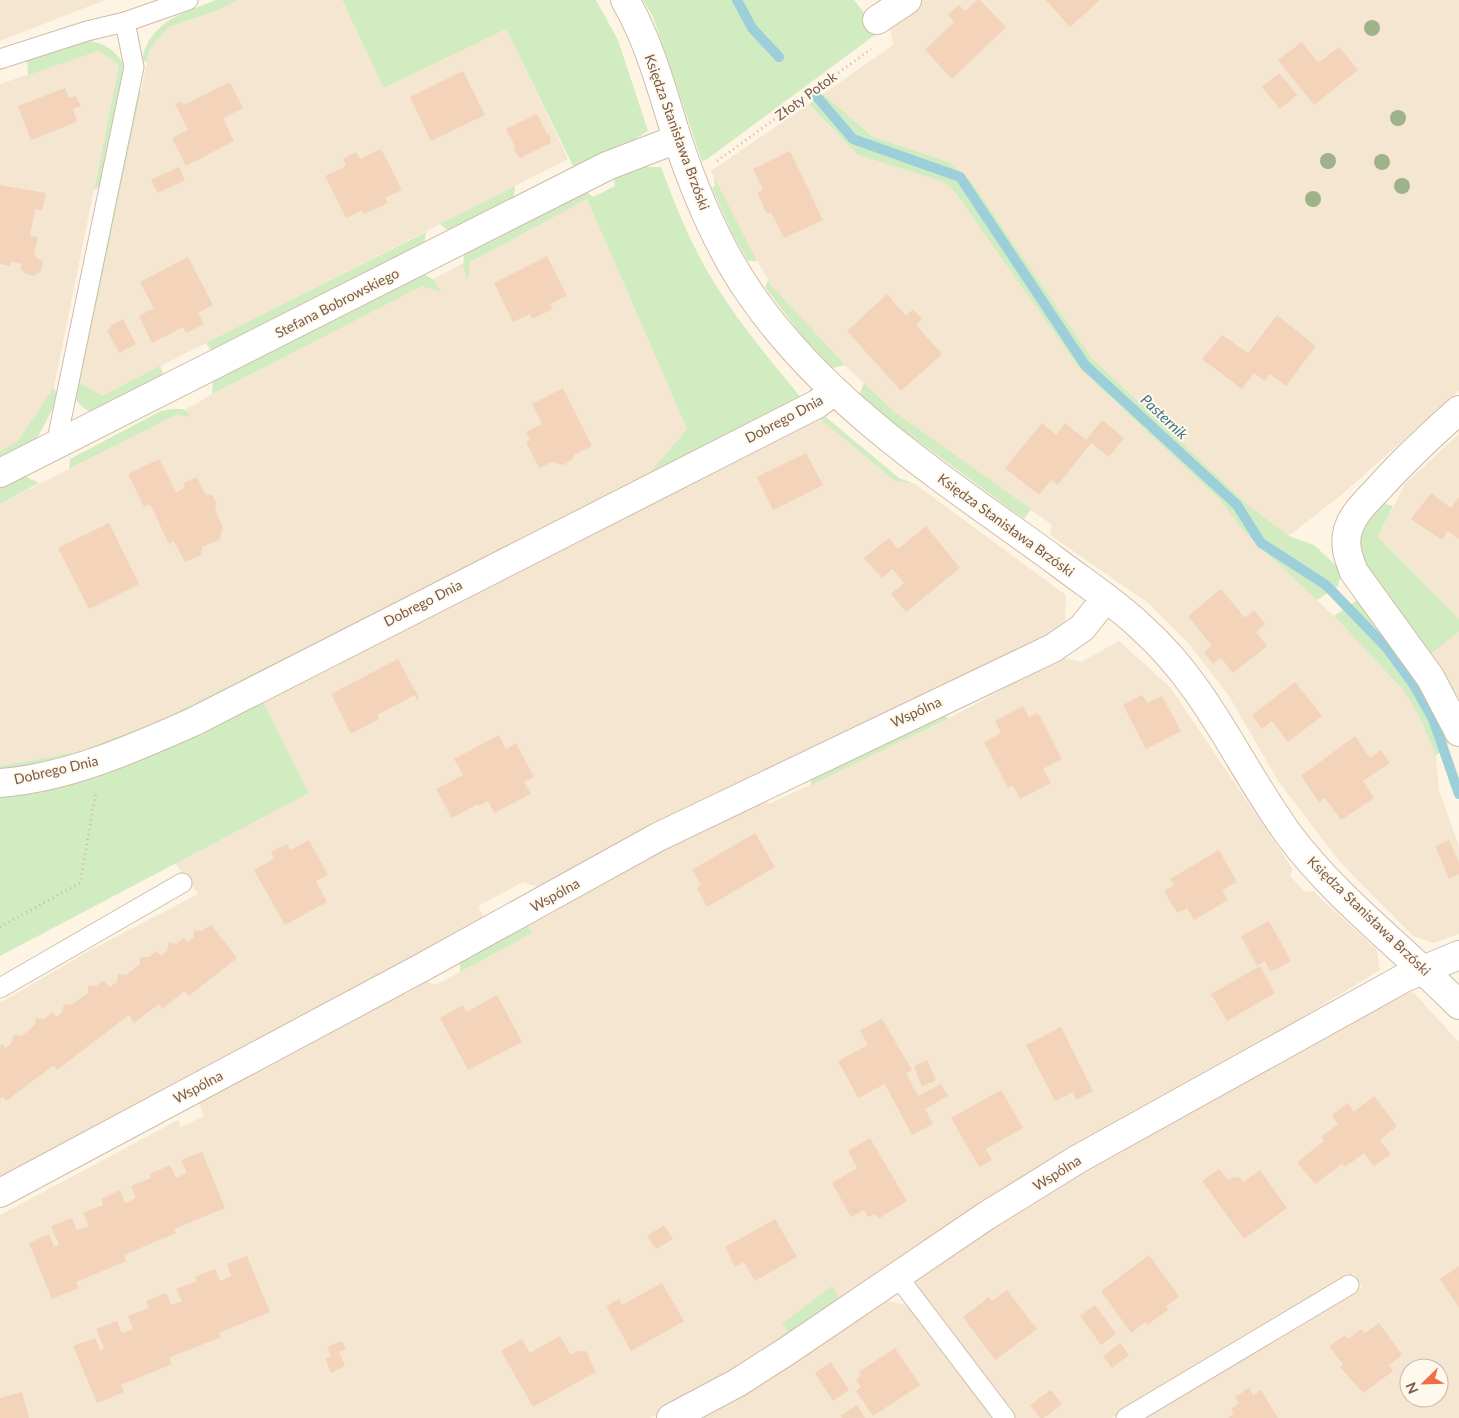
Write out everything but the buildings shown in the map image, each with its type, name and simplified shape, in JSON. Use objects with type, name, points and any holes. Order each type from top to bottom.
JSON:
[{"type":"street","name":"Księdza Stanisława Brzóski","points":[[625,0],[635,16],[654,66],[691,176],[724,250],[750,293],[778,332],[834,391],[898,445],[1106,598],[1141,626],[1191,680],[1224,729],[1272,809],[1307,856],[1459,1006]]},
{"type":"street","points":[[877,20],[908,0]]},
{"type":"street","name":"Stefana Bobrowskiego","points":[[0,473],[607,166],[678,139]]},
{"type":"street","name":"Dobrego Dnia","points":[[0,783],[46,775],[102,760],[193,722],[817,404],[834,391]]},
{"type":"street","points":[[1459,410],[1404,461],[1356,513],[1349,528],[1346,543],[1348,557],[1354,572],[1430,677],[1459,732]]},
{"type":"street","name":"Wspólna","points":[[0,1193],[421,968],[658,837],[1053,648],[1082,628],[1106,598]]},
{"type":"street","name":"Wspólna","points":[[671,1418],[737,1383],[898,1277],[986,1216],[1078,1159],[1423,969],[1459,955]]},
{"type":"lane","points":[[0,59],[87,31],[125,22],[188,0]]},
{"type":"lane","points":[[56,445],[134,66],[125,22]]},
{"type":"lane","points":[[0,988],[182,883]]},
{"type":"lane","points":[[898,1277],[1005,1418]]},
{"type":"lane","points":[[1126,1418],[1349,1285]]},
{"type":"path","name":"Złoty Potok","points":[[691,176],[705,170],[888,36],[877,20]]},
{"type":"path","points":[[0,927],[80,883],[102,760]]},
{"type":"shaded area","points":[[0,0],[105,0],[0,41]]},
{"type":"shaded area","points":[[239,0],[342,0],[385,88],[506,28],[568,159],[102,396],[80,383],[150,48],[169,27],[216,11]]},
{"type":"shaded area","points":[[921,0],[1459,0],[1459,391],[1346,491],[1289,536],[1248,505],[1091,357],[971,181],[949,162],[873,137],[823,94],[893,45],[889,22]]},
{"type":"shaded area","points":[[99,51],[119,65],[54,387],[18,442],[0,452],[0,84]]},
{"type":"shaded area","points":[[809,104],[858,155],[944,182],[954,191],[1079,368],[1219,499],[1245,533],[1334,616],[1404,691],[1420,718],[1436,756],[1439,791],[1459,846],[1459,934],[1433,943],[1413,936],[1340,862],[1278,781],[1229,696],[1188,643],[1148,603],[1050,535],[1052,525],[895,412],[839,360],[772,286],[743,237],[711,171]]},
{"type":"shaded area","points":[[587,199],[687,429],[647,477],[157,722],[77,752],[0,766],[0,504],[178,414],[212,394]]},
{"type":"shaded area","points":[[820,419],[895,481],[915,484],[1066,595],[1065,626],[832,741],[545,889],[523,882],[478,906],[486,922],[0,1176],[0,1003],[87,952],[198,894],[174,862],[309,793],[263,702]]},
{"type":"shaded area","points":[[1459,434],[1459,619],[1378,537],[1405,484]]},
{"type":"shaded area","points":[[1459,632],[1459,699],[1451,682],[1430,654]]},
{"type":"shaded area","points":[[1119,641],[1170,687],[1292,868],[1291,877],[1305,892],[1313,891],[1377,950],[1380,970],[1242,1054],[1076,1147],[963,1214],[872,1275],[873,1278],[717,1382],[650,1418],[0,1418],[0,1215],[178,1120],[181,1127],[204,1116],[198,1101],[402,987],[406,994],[427,982],[436,985],[531,933],[526,921],[761,798],[769,804],[935,726],[1062,657],[1081,662]]},
{"type":"shaded area","points":[[1405,992],[1414,993],[1459,1042],[1459,1418],[1140,1418],[1362,1287],[1354,1273],[1112,1418],[1013,1418],[919,1293],[916,1282],[918,1275],[991,1222]]},
{"type":"shaded area","points":[[887,1301],[907,1305],[994,1418],[694,1418],[793,1363]]},
{"type":"green space","points":[[216,0],[239,0],[216,11],[169,27],[150,48],[147,62],[142,60],[152,36],[160,27],[180,14]]},
{"type":"green space","points":[[342,0],[596,0],[618,40],[648,131],[605,158],[576,172],[506,29],[384,88]]},
{"type":"green space","points":[[643,0],[854,0],[879,32],[706,160],[702,161],[653,17]]},
{"type":"green space","points":[[89,41],[111,49],[119,57],[125,68],[103,184],[94,190],[119,65],[99,51],[28,75],[27,60]]},
{"type":"green space","points":[[135,91],[141,91],[80,383],[102,396],[160,366],[166,380],[92,412],[79,403],[73,388]]},
{"type":"green space","points":[[823,94],[873,137],[949,162],[971,181],[1091,357],[1248,505],[1289,536],[1314,545],[1342,571],[1338,586],[1317,600],[1245,533],[1219,499],[1079,368],[954,191],[944,182],[858,155],[809,104]]},
{"type":"green space","points":[[645,167],[661,167],[687,231],[720,292],[746,330],[804,401],[101,753],[0,775],[0,766],[77,752],[157,722],[647,476],[687,429],[587,199],[470,262],[468,280],[463,266],[465,248],[583,189],[593,197],[615,186],[613,177]]},
{"type":"green space","points":[[714,177],[757,261],[748,261],[732,233],[712,188],[715,186]]},
{"type":"green space","points":[[515,186],[513,204],[452,234],[440,224]]},
{"type":"green space","points":[[426,232],[424,245],[213,353],[206,343]]},
{"type":"green space","points":[[420,272],[434,280],[442,292],[422,286],[212,394],[213,382],[228,368]]},
{"type":"green space","points":[[768,280],[845,365],[832,368],[809,345],[765,287]]},
{"type":"green space","points":[[864,383],[895,412],[1031,509],[1024,519],[892,422],[859,395]]},
{"type":"green space","points":[[54,387],[57,396],[54,406],[39,435],[31,445],[0,464],[0,452],[18,441]]},
{"type":"green space","points":[[183,409],[190,415],[186,417],[178,414],[69,469],[70,459],[161,411]]},
{"type":"green space","points":[[821,413],[899,478],[915,484],[895,481],[820,419],[776,441],[774,435]]},
{"type":"green space","points":[[20,474],[39,483],[0,504],[0,481]]},
{"type":"green space","points":[[1385,504],[1393,506],[1378,537],[1459,619],[1459,632],[1430,654],[1454,688],[1459,713],[1376,588],[1359,554],[1360,528],[1377,507]]},
{"type":"green space","points":[[1359,599],[1410,660],[1452,739],[1436,756],[1420,718],[1404,691],[1334,616]]},
{"type":"green space","points":[[263,702],[309,793],[0,956],[0,789]]},
{"type":"green space","points":[[941,711],[948,719],[811,785],[811,773]]},
{"type":"green space","points":[[526,921],[532,933],[460,972],[460,957]]},
{"type":"green space","points":[[832,1286],[841,1301],[791,1335],[782,1324]]},
{"type":"waterway","name":"Pasternik","points":[[737,0],[752,28],[779,57]]},
{"type":"waterway","name":"Pasternik","points":[[817,97],[853,139],[960,177],[1085,365],[1237,505],[1261,543],[1326,585],[1386,647],[1414,685],[1433,719],[1459,794]]}]
